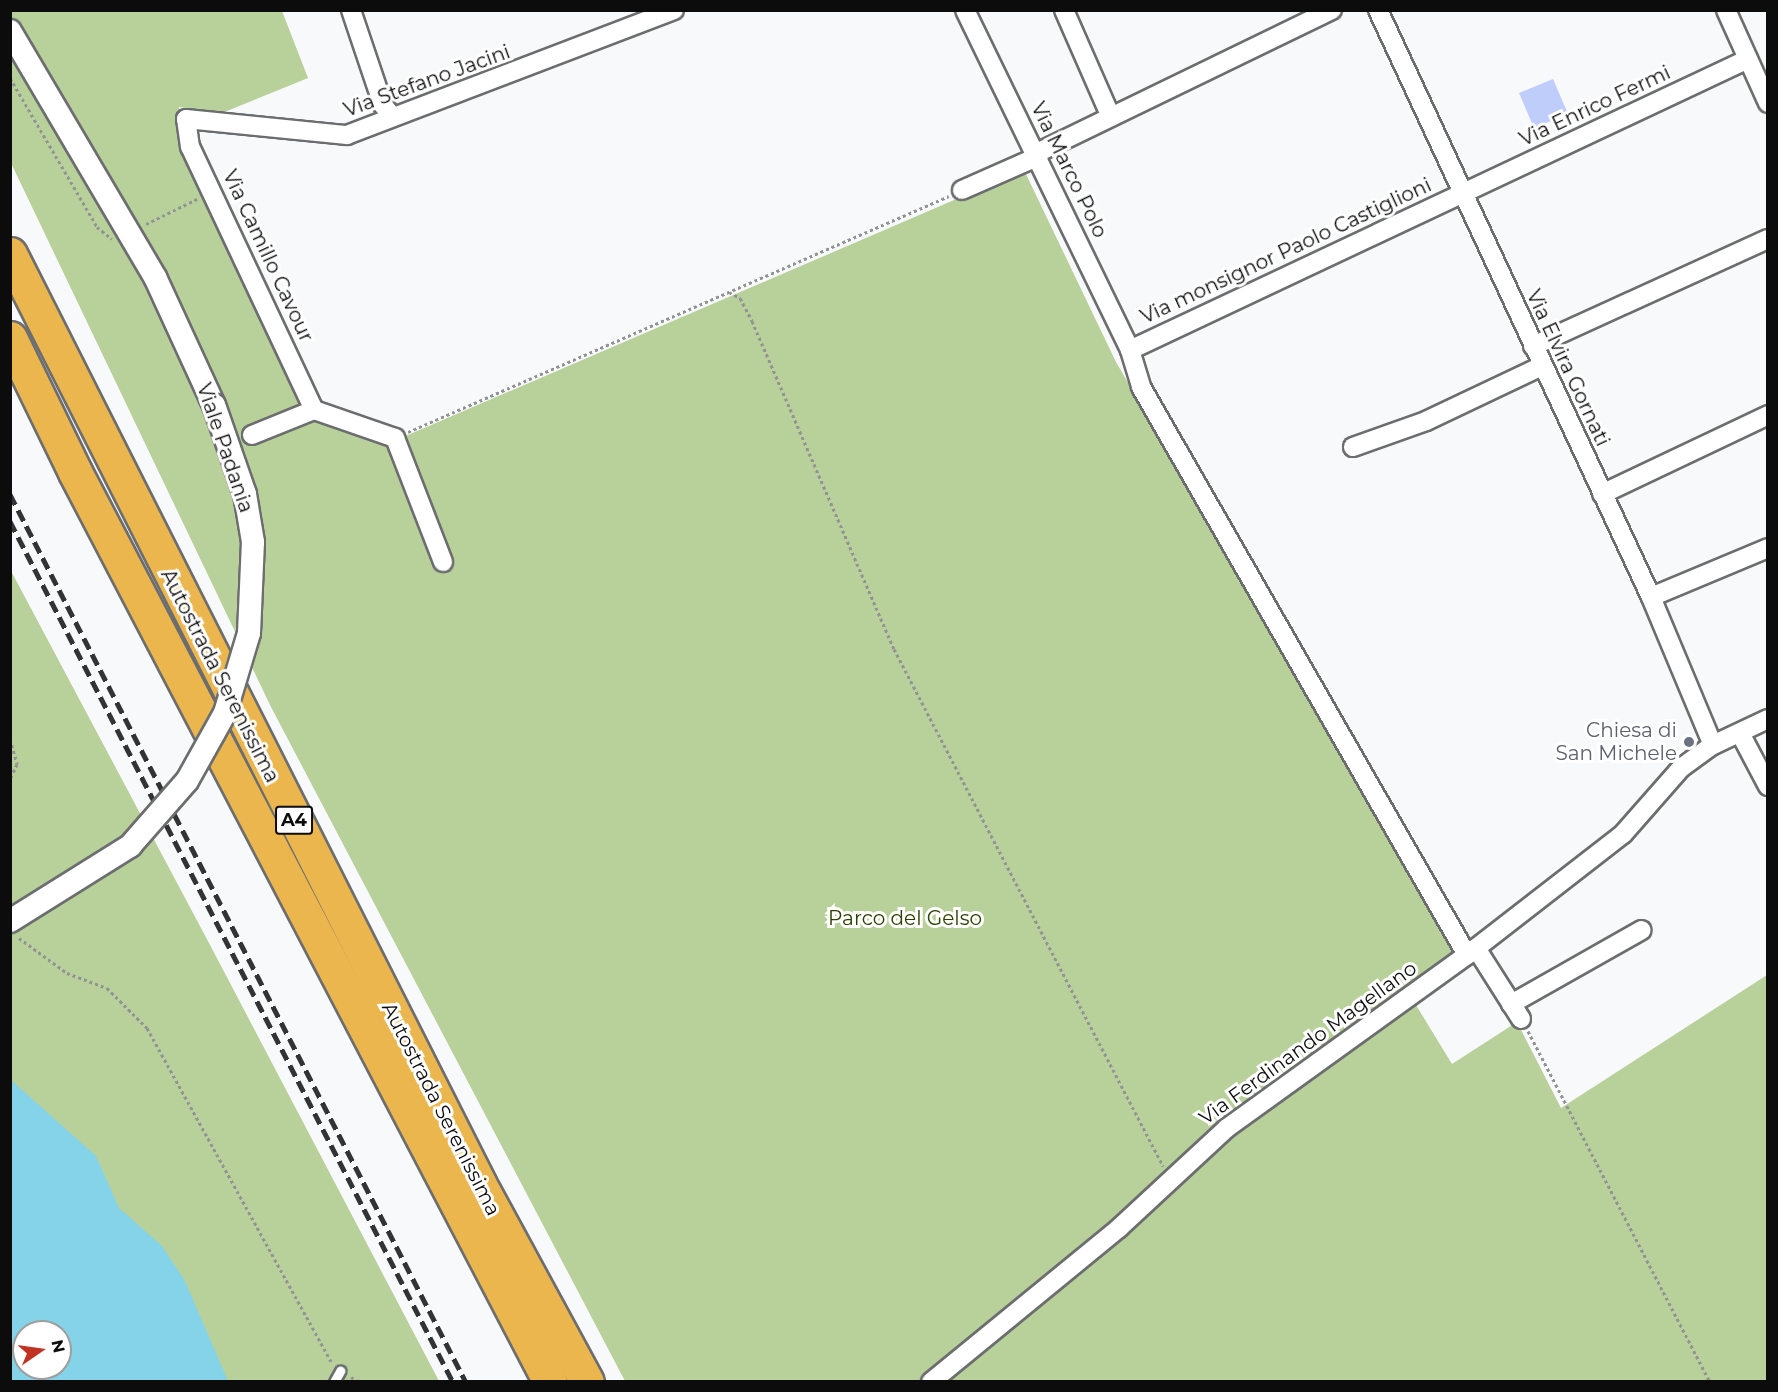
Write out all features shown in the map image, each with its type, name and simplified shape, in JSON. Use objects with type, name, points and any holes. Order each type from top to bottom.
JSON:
[{"type":"highway","name":"Autostrada Serenissima","points":[[10,254],[479,1184],[587,1382]]},
{"type":"highway","name":"Autostrada Serenissima","points":[[10,338],[211,736],[550,1382]]},
{"type":"street","points":[[351,10],[382,105],[392,116]]},
{"type":"street","name":"Via Stefano Jacini","points":[[186,120],[331,137],[674,10]]},
{"type":"street","name":"Via Marco Polo","points":[[964,10],[1038,154],[1130,350],[1141,387],[1471,952],[1516,1011]]},
{"type":"street","points":[[1064,10],[1110,115]]},
{"type":"street","points":[[962,190],[1038,154],[1110,115],[1332,10]]},
{"type":"street","name":"Via Elvira Gornati","points":[[1378,10],[1461,194],[1651,597],[1713,745]]},
{"type":"street","points":[[1726,10],[1767,103]]},
{"type":"street","name":"Viale Padania","points":[[10,31],[155,277],[214,405],[245,494],[253,542],[249,633],[225,713],[187,781],[130,846],[12,925]]},
{"type":"street","name":"Via Enrico Fermi","points":[[1461,194],[1748,59]]},
{"type":"street","name":"Via Camillo Cavour","points":[[186,120],[190,147],[214,191],[314,410]]},
{"type":"street","name":"Via monsignor Paolo Castiglioni","points":[[1130,350],[1461,194]]},
{"type":"street","points":[[1533,346],[1767,239]]},
{"type":"street","points":[[1353,447],[1426,421],[1542,366]]},
{"type":"street","points":[[252,435],[314,410],[395,438],[443,562]]},
{"type":"street","points":[[1602,494],[1767,415]]},
{"type":"street","points":[[1651,597],[1767,548]]},
{"type":"street","name":"Via Ferdinando Magellano","points":[[931,1382],[1119,1228],[1227,1128],[1471,952],[1623,834],[1682,768],[1713,745],[1767,719]]},
{"type":"street","points":[[1740,733],[1767,786]]},
{"type":"street","points":[[1516,1011],[1642,930]]},
{"type":"lane","points":[[334,1382],[340,1371]]},
{"type":"path","points":[[10,78],[98,228],[108,240],[115,239]]},
{"type":"path","points":[[395,438],[962,190]]},
{"type":"path","points":[[145,225],[214,191]]},
{"type":"path","points":[[729,292],[740,298],[752,321],[894,649],[1171,1178]]},
{"type":"path","points":[[10,739],[17,764],[10,779]]},
{"type":"path","points":[[12,925],[31,950],[107,987],[147,1028],[323,1355],[340,1371],[360,1382]]},
{"type":"path","points":[[1516,1011],[1710,1382]]},
{"type":"green space","name":"Parco del Gelso","points":[[11,11],[282,11],[308,78],[222,113],[179,107],[185,144],[312,415],[401,438],[1024,170],[1116,362],[1459,952],[1408,992],[1452,1064],[1517,1022],[1561,1108],[1767,975],[1767,1381],[625,1381],[271,707],[11,163]]},
{"type":"green space","points":[[10,569],[209,943],[439,1381],[11,1381]]},
{"type":"water","points":[[11,1080],[96,1156],[119,1208],[162,1246],[185,1281],[228,1381],[11,1381]]},
{"type":"building","points":[[1553,79],[1568,114],[1534,128],[1519,93]]},
{"type":"railway","points":[[10,494],[466,1382]]},
{"type":"railway","points":[[10,521],[453,1382]]},
{"type":"place","name":"Chiesa di San Michele","points":[[1689,742]]}]
